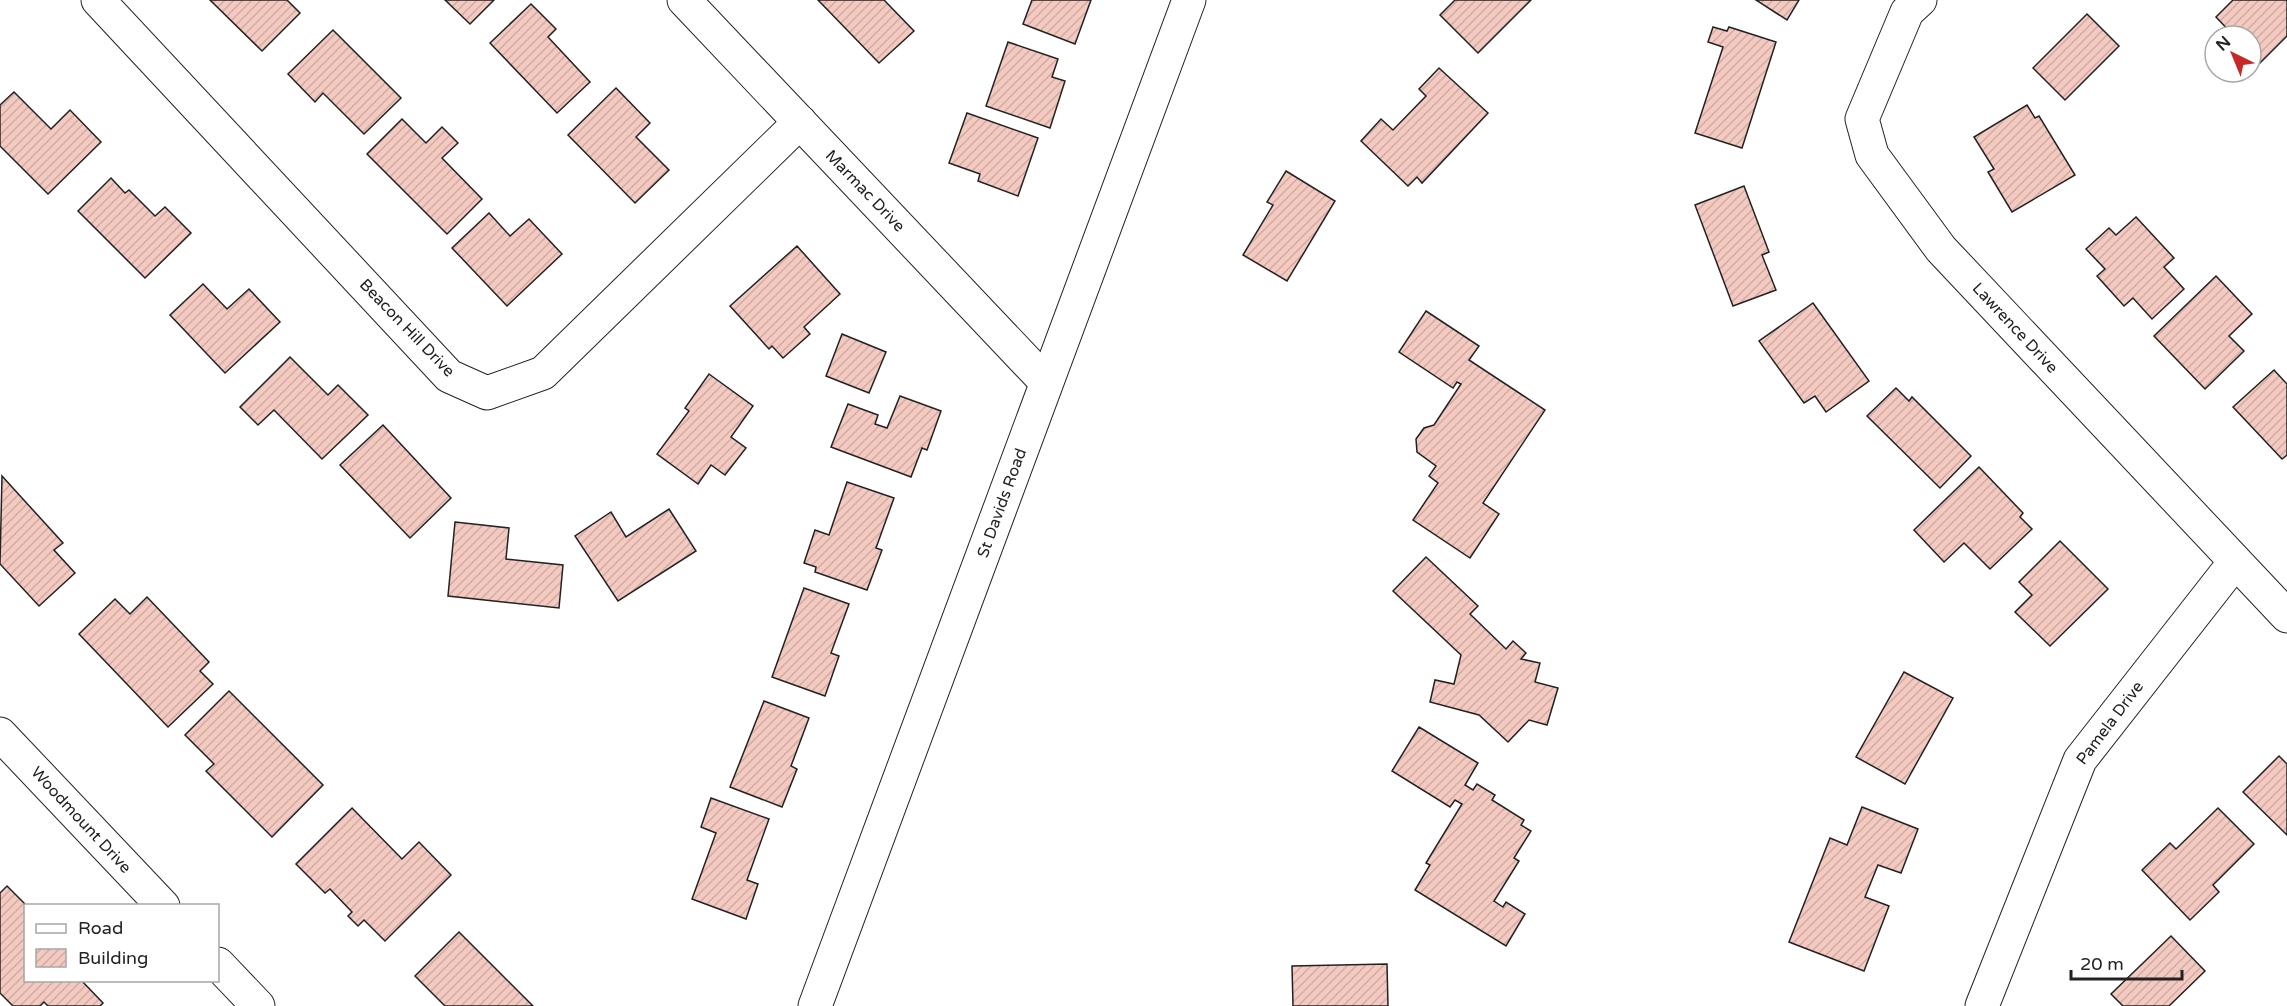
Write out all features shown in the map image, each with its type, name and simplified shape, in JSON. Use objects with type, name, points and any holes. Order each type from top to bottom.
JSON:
[{"type":"street","name":"Beacon Hill Drive","points":[[98,0],[449,376],[488,393],[543,373],[800,122]]},
{"type":"street","name":"Marmac Drive","points":[[684,0],[1046,382]]},
{"type":"street","name":"St Davids Road","points":[[815,1006],[1189,0]]},
{"type":"street","name":"Lawrence Drive","points":[[1920,0],[1907,12],[1862,119],[1872,155],[1941,249],[2287,616]]},
{"type":"street","name":"Pamela Drive","points":[[1982,1006],[2080,760],[2235,562]]},
{"type":"street","name":"Woodmount Drive","points":[[0,734],[161,904]]},
{"type":"street","points":[[219,965],[258,1006]]},
{"type":"building","points":[[210,0],[287,0],[300,13],[262,51]]},
{"type":"building","points":[[445,0],[494,0],[470,24]]},
{"type":"building","points":[[818,0],[884,0],[914,31],[879,63]]},
{"type":"building","points":[[1032,0],[1091,0],[1075,44],[1023,24]]},
{"type":"building","points":[[1455,0],[1531,0],[1478,53],[1440,15]]},
{"type":"building","points":[[1756,0],[1799,0],[1787,20]]},
{"type":"building","points":[[2233,0],[2287,0],[2287,36],[2263,60],[2263,24],[2223,24],[2216,17]]},
{"type":"building","points":[[531,4],[556,29],[548,37],[590,82],[557,113],[490,43]]},
{"type":"building","points":[[2087,14],[2119,46],[2065,100],[2033,68]]},
{"type":"building","points":[[1713,27],[1727,31],[1729,27],[1776,42],[1742,148],[1695,133],[1723,47],[1708,42]]},
{"type":"building","points":[[333,30],[401,98],[364,134],[323,93],[315,102],[288,74]]},
{"type":"building","points":[[1008,42],[1058,59],[1052,77],[1065,81],[1050,128],[986,106]]},
{"type":"building","points":[[1439,68],[1488,113],[1422,183],[1417,177],[1408,186],[1361,141],[1381,119],[1393,130],[1426,96],[1419,89]]},
{"type":"building","points":[[616,88],[650,123],[636,137],[669,170],[635,203],[568,135]]},
{"type":"building","points":[[14,92],[51,129],[70,110],[101,142],[48,194],[0,146],[0,105]]},
{"type":"building","points":[[2027,105],[2035,118],[2039,116],[2075,175],[2012,212],[1988,172],[1994,169],[1974,137]]},
{"type":"building","points":[[967,113],[1038,138],[1018,196],[978,181],[980,174],[949,163]]},
{"type":"building","points":[[402,119],[426,143],[442,127],[458,143],[442,158],[482,199],[447,234],[367,154]]},
{"type":"building","points":[[1286,171],[1335,201],[1287,281],[1243,255],[1273,205],[1267,202]]},
{"type":"building","points":[[111,178],[125,193],[129,190],[155,216],[165,207],[191,233],[145,278],[78,211]]},
{"type":"building","points":[[1744,186],[1769,252],[1762,255],[1776,290],[1733,306],[1695,205]]},
{"type":"building","points":[[489,213],[510,236],[529,219],[562,254],[507,306],[452,248]]},
{"type":"building","points":[[2136,217],[2174,258],[2164,267],[2184,289],[2152,319],[2133,298],[2124,306],[2097,276],[2105,269],[2086,249],[2109,228],[2116,235]]},
{"type":"building","points":[[797,246],[840,294],[804,327],[810,334],[783,358],[772,346],[769,349],[730,306]]},
{"type":"building","points":[[2216,276],[2252,314],[2229,336],[2244,351],[2205,389],[2154,336]]},
{"type":"building","points":[[203,284],[227,309],[249,289],[280,322],[225,373],[170,315]]},
{"type":"building","points":[[1813,303],[1869,381],[1826,412],[1815,396],[1804,403],[1759,341]]},
{"type":"building","points":[[1426,311],[1479,346],[1469,360],[1545,410],[1483,503],[1499,514],[1470,558],[1413,520],[1438,483],[1429,476],[1436,466],[1417,452],[1416,439],[1424,428],[1434,425],[1461,384],[1457,382],[1453,388],[1399,352]]},
{"type":"building","points":[[842,334],[886,352],[869,393],[826,376]]},
{"type":"building","points":[[290,357],[328,395],[338,385],[368,415],[322,459],[274,410],[258,425],[240,407]]},
{"type":"building","points":[[2274,370],[2287,384],[2287,455],[2282,459],[2233,407]]},
{"type":"building","points":[[709,374],[753,406],[731,437],[746,448],[725,475],[711,465],[698,484],[657,454],[689,411],[685,408]]},
{"type":"building","points":[[1896,388],[1909,401],[1912,397],[1971,456],[1940,488],[1867,416]]},
{"type":"building","points":[[900,396],[941,411],[927,450],[922,448],[911,477],[831,447],[848,404],[878,415],[875,424],[887,428]]},
{"type":"building","points":[[383,425],[451,498],[410,538],[340,465]]},
{"type":"building","points":[[1979,467],[2023,513],[2020,517],[2032,529],[1990,569],[1964,543],[1944,562],[1914,530]]},
{"type":"building","points":[[2,476],[63,543],[54,550],[75,573],[39,606],[0,564]]},
{"type":"building","points":[[847,482],[894,498],[876,548],[882,550],[867,590],[815,572],[816,567],[804,563],[815,530],[829,535]]},
{"type":"building","points":[[669,509],[696,551],[618,601],[575,536],[611,512],[626,537]]},
{"type":"building","points":[[455,522],[509,528],[506,559],[563,565],[559,608],[448,596]]},
{"type":"building","points":[[2060,541],[2108,589],[2050,646],[2015,612],[2032,595],[2019,582]]},
{"type":"building","points":[[1426,557],[1478,606],[1470,614],[1506,649],[1513,641],[1526,653],[1521,659],[1540,663],[1535,682],[1558,688],[1547,725],[1529,720],[1508,742],[1479,715],[1430,702],[1435,680],[1454,684],[1461,655],[1393,591]]},
{"type":"building","points":[[804,588],[849,604],[831,653],[839,656],[825,696],[772,677]]},
{"type":"building","points":[[147,597],[209,662],[200,671],[213,684],[168,727],[79,634],[115,599],[130,614]]},
{"type":"building","points":[[1904,672],[1953,698],[1905,784],[1856,757]]},
{"type":"building","points":[[229,691],[323,785],[272,837],[206,771],[214,764],[185,735]]},
{"type":"building","points":[[764,701],[809,718],[791,766],[797,769],[782,807],[730,787]]},
{"type":"building","points":[[1419,727],[1478,763],[1465,785],[1473,790],[1477,784],[1495,795],[1492,800],[1524,820],[1521,825],[1531,831],[1514,858],[1519,861],[1494,901],[1503,907],[1506,902],[1525,914],[1506,946],[1415,890],[1430,865],[1426,863],[1462,804],[1455,800],[1450,807],[1392,771]]},
{"type":"building","points":[[2279,756],[2287,764],[2287,835],[2243,792]]},
{"type":"building","points":[[711,798],[769,819],[747,880],[758,884],[746,919],[692,899],[716,833],[701,827]]},
{"type":"building","points":[[1862,807],[1918,829],[1901,873],[1878,865],[1865,897],[1889,906],[1864,971],[1789,942],[1830,838],[1847,845]]},
{"type":"building","points":[[352,808],[402,859],[419,842],[451,875],[385,941],[364,920],[358,926],[348,916],[352,912],[330,889],[325,893],[296,864]]},
{"type":"building","points":[[2218,808],[2254,844],[2213,885],[2219,892],[2190,920],[2142,870],[2170,843],[2176,849]]},
{"type":"building","points":[[7,886],[25,904],[24,982],[83,982],[103,1003],[100,1006],[48,1006],[44,1002],[40,1006],[13,1006],[0,993],[0,893]]},
{"type":"building","points":[[459,932],[533,1006],[445,1006],[415,976]]},
{"type":"building","points":[[2171,936],[2205,971],[2169,1006],[2123,1006],[2111,994]]},
{"type":"building","points":[[1387,964],[1388,1006],[1293,1006],[1292,966]]}]
